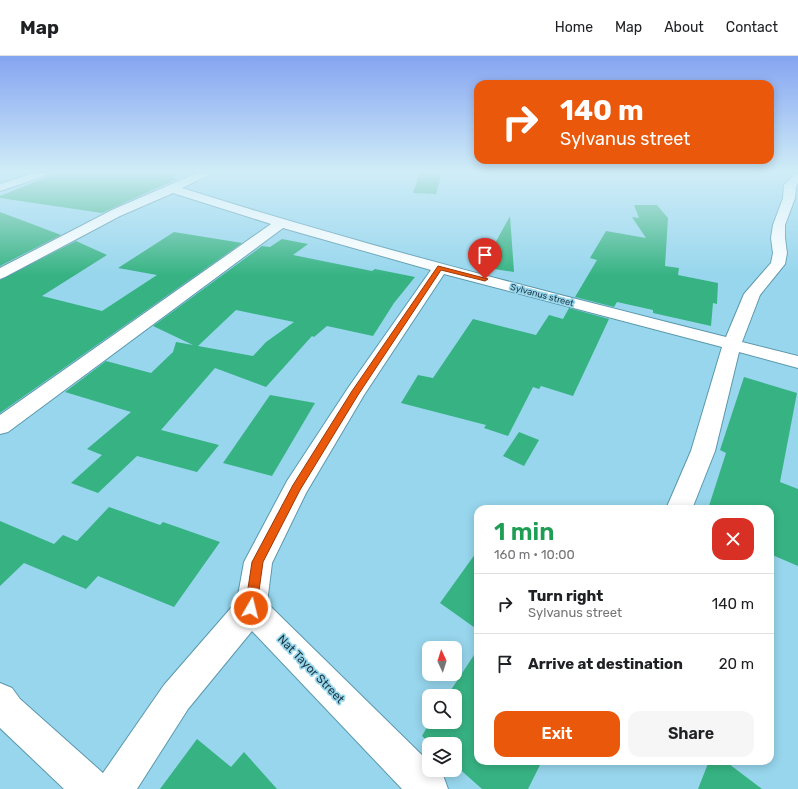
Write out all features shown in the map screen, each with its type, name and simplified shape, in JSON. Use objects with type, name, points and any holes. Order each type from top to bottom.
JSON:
[{"type":"street","points":[[0,274],[130,207]]},
{"type":"street","name":"Sylvanus street","points":[[230,207],[440,268],[798,362]]},
{"type":"street","points":[[681,505],[703,451],[732,344],[752,294],[778,264],[780,253],[778,238],[779,224],[785,207]]},
{"type":"street","points":[[0,426],[281,223]]},
{"type":"street","points":[[114,789],[176,697],[251,608],[258,562],[296,488],[355,393],[440,268]]},
{"type":"street","name":"Nat Tayor Street","points":[[251,608],[429,789]]},
{"type":"street","points":[[0,700],[8,711],[92,789]]},
{"type":"building","points":[[63,207],[115,207],[102,213]]},
{"type":"building","points":[[635,207],[659,207],[668,218],[665,266],[679,268],[678,275],[718,283],[717,304],[713,303],[711,326],[653,313],[653,310],[617,302],[614,307],[575,297],[597,260],[590,258],[606,231],[646,238],[632,217],[639,218]]},
{"type":"building","points":[[0,212],[61,235],[0,266]]},
{"type":"building","points":[[510,216],[514,272],[482,267]]},
{"type":"building","points":[[174,232],[242,243],[0,413],[0,280],[76,241],[107,255],[42,296],[102,311],[157,275],[118,268]]},
{"type":"building","points":[[282,239],[308,244],[293,255],[372,271],[375,269],[415,277],[394,303],[373,336],[327,326],[314,337],[312,336],[266,387],[215,368],[161,430],[219,445],[197,472],[137,456],[98,493],[71,483],[102,455],[87,449],[131,412],[65,392],[106,361],[151,373],[173,352],[176,342],[193,345],[153,326],[262,246],[270,247]],"holes":[[[236,310],[294,322],[266,342],[253,356],[198,346]]]},
{"type":"building","points":[[569,308],[609,319],[573,396],[541,386],[539,389],[533,387],[508,436],[484,428],[486,425],[401,403],[418,375],[433,378],[473,319],[536,335],[549,315],[563,319]]},
{"type":"building","points":[[744,377],[797,393],[780,482],[798,489],[798,566],[774,556],[774,505],[709,505],[726,453],[720,450]]},
{"type":"building","points":[[270,395],[315,403],[272,476],[223,463]]},
{"type":"building","points":[[519,432],[539,440],[524,466],[503,456]]},
{"type":"building","points":[[109,507],[160,525],[163,522],[220,542],[174,607],[98,576],[86,589],[24,563],[0,586],[0,521],[54,544],[63,535],[77,541]]},
{"type":"building","points":[[474,556],[474,627],[440,603]]},
{"type":"building","points":[[474,655],[474,765],[540,765],[528,789],[482,789],[462,771],[462,737],[422,736],[426,729],[462,729],[462,689],[452,689],[457,681],[462,681],[462,673]]},
{"type":"building","points":[[197,739],[231,767],[244,752],[277,789],[160,789]]},
{"type":"building","points":[[707,765],[730,765],[762,789],[698,789]]},
{"type":"route","points":[[251,608],[258,562],[296,488],[355,393],[440,268],[485,279]]}]
